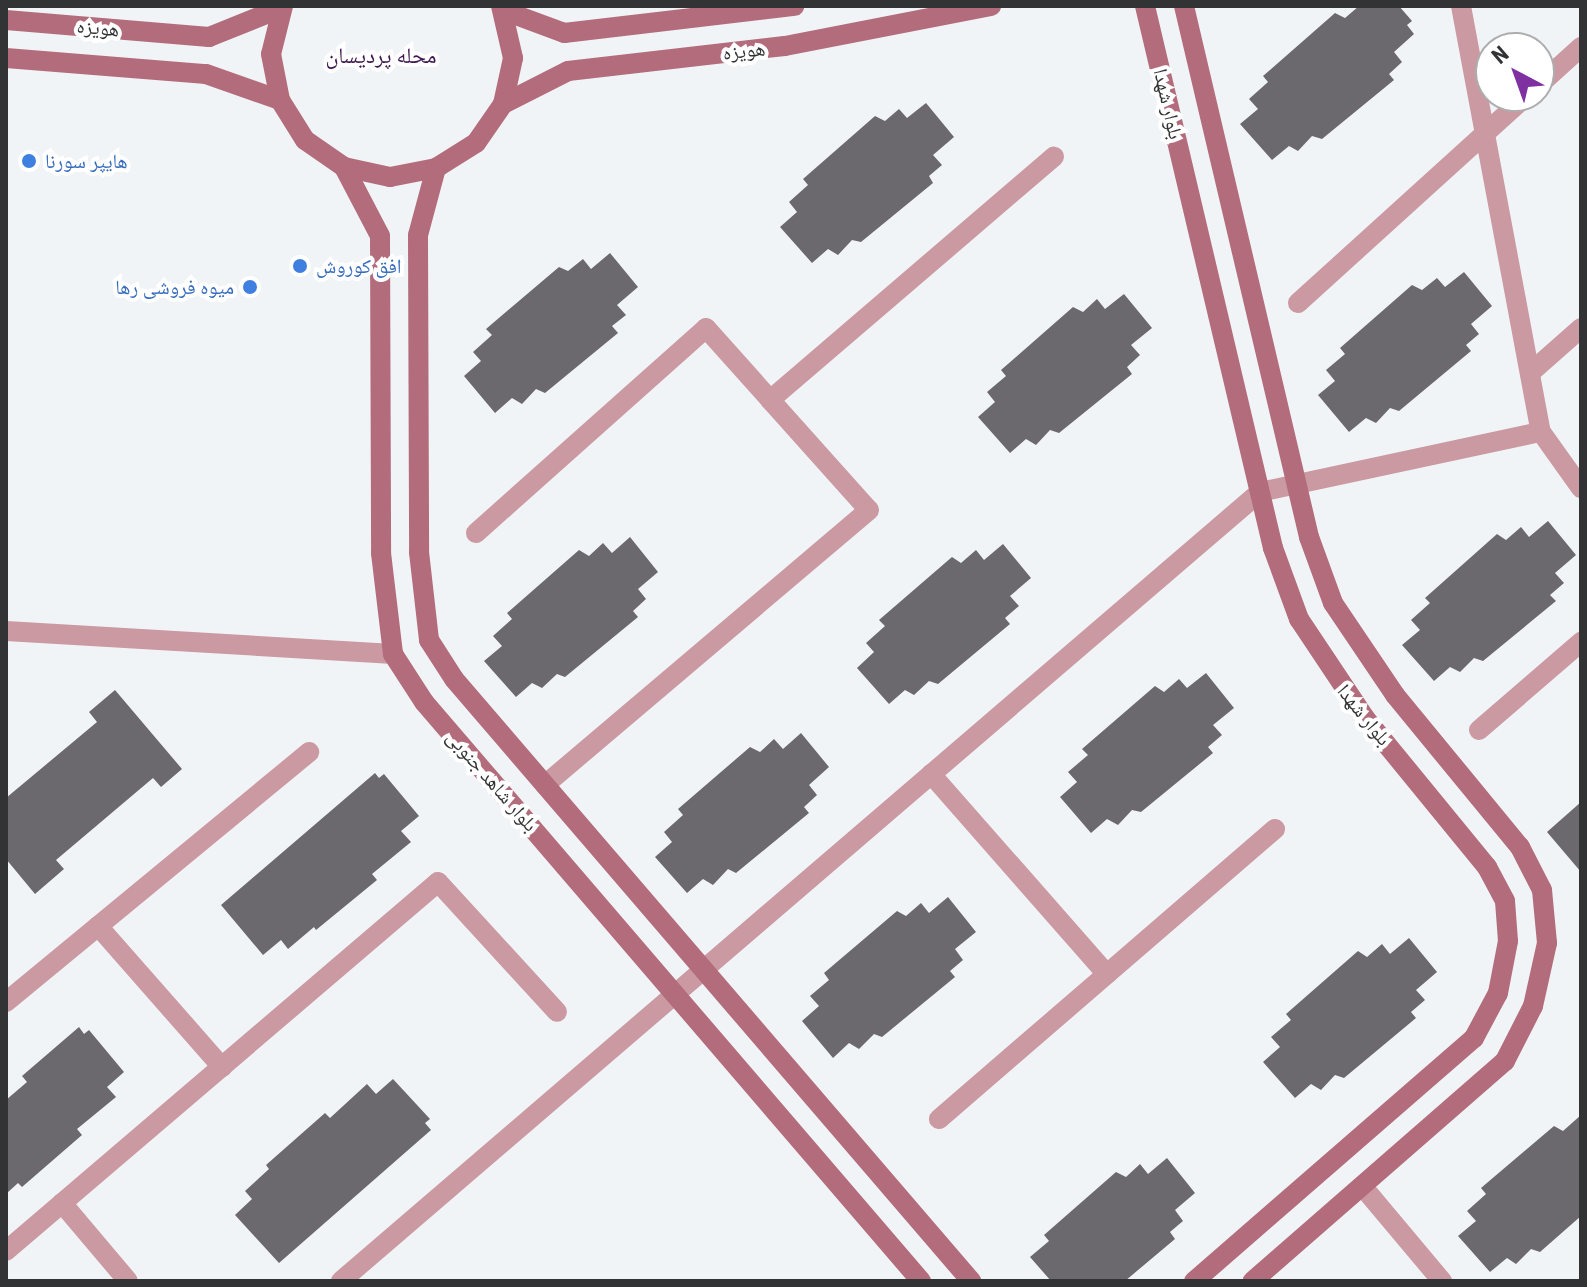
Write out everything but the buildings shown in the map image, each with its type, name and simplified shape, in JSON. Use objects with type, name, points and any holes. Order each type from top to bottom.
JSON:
[{"type":"street","name":"هویزه","points":[[503,9],[564,33],[794,6]]},
{"type":"street","name":"هویزه","points":[[503,104],[568,71],[785,46],[991,6]]},
{"type":"street","name":"بلوار شهدا","points":[[1145,6],[1273,548],[1299,619],[1365,718],[1487,867],[1505,901],[1508,941],[1498,993],[1474,1038],[1194,1281]]},
{"type":"street","name":"بلوار شهدا","points":[[1184,6],[1296,481],[1333,603],[1395,695],[1492,808],[1542,890],[1547,943],[1533,1006],[1505,1061],[1253,1281]]},
{"type":"street","points":[[1461,6],[1541,432],[1581,488]]},
{"type":"street","name":"هویزه","points":[[6,20],[209,37],[282,7]]},
{"type":"street","points":[[282,7],[271,54],[280,100],[305,140],[344,167],[390,177],[436,168],[476,143],[503,104],[513,58],[503,9]]},
{"type":"street","points":[[1555,71],[1581,47]]},
{"type":"street","name":"هویزه","points":[[6,58],[206,74],[280,100]]},
{"type":"street","points":[[1298,303],[1508,112]]},
{"type":"street","points":[[770,400],[1054,157]]},
{"type":"street","name":"بلوار شاهد جنوبی","points":[[344,167],[380,236],[381,553],[393,654],[424,702],[921,1281]]},
{"type":"street","name":"بلوار شاهد جنوبی","points":[[436,168],[418,235],[422,602],[429,640],[454,679],[971,1281]]},
{"type":"street","points":[[476,533],[706,328],[869,510],[545,785]]},
{"type":"street","points":[[1530,373],[1581,328]]},
{"type":"street","points":[[341,1281],[1260,492],[1296,481],[1541,432]]},
{"type":"street","points":[[6,631],[393,654]]},
{"type":"street","points":[[1479,730],[1581,642]]},
{"type":"street","points":[[6,1002],[309,752]]},
{"type":"street","points":[[931,774],[1107,974]]},
{"type":"street","points":[[939,1119],[1275,829]]},
{"type":"street","points":[[6,1251],[438,882],[557,1012]]},
{"type":"street","points":[[98,926],[222,1067]]},
{"type":"street","points":[[1363,1187],[1442,1281]]},
{"type":"street","points":[[62,1203],[128,1281]]},
{"type":"place","name":"هایپر سورنا","points":[[29,161]]},
{"type":"place","name":"افق کوروش","points":[[300,266]]},
{"type":"place","name":"میوه فروشی رها","points":[[250,287]]},
{"type":"district","name":"محله پردیسان","points":[[381,56]]}]
